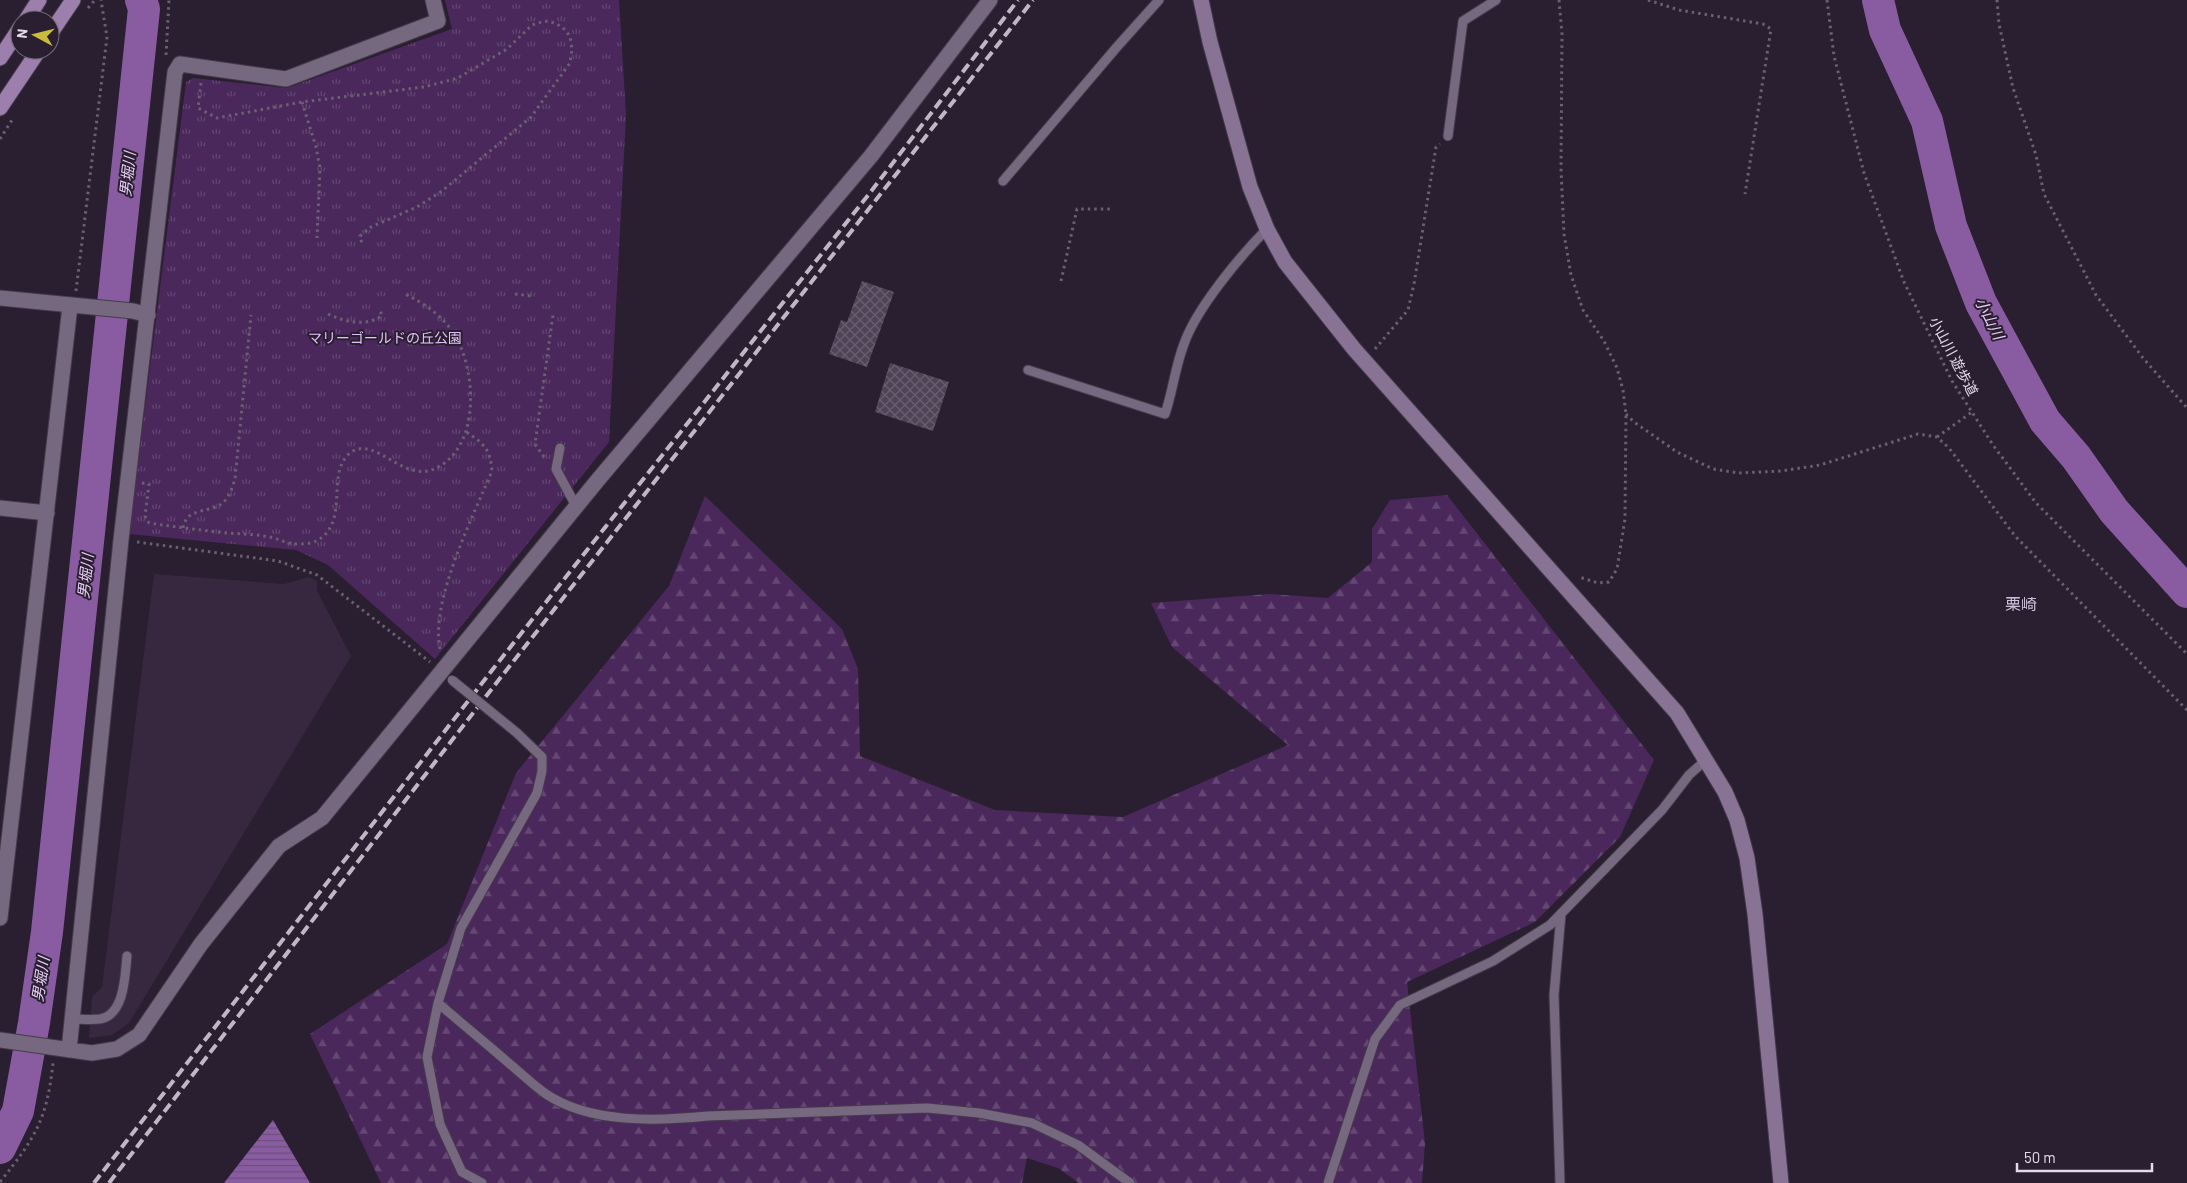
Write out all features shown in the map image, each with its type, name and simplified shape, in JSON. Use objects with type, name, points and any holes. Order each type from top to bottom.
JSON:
[{"type":"main road","points":[[60,19],[73,0]]},
{"type":"main road","points":[[0,58],[10,43]]},
{"type":"main road","points":[[0,108],[32,60]]},
{"type":"street","points":[[57,1048],[72,1019],[121,540],[175,72],[180,64],[286,79],[438,21],[434,0]]},
{"type":"street","points":[[1,1040],[92,1053],[118,1049],[139,1035],[201,944],[279,846],[322,818],[447,671],[576,506],[871,156],[990,0]]},
{"type":"street","points":[[1200,0],[1250,187],[1267,229],[1286,262],[1365,362],[1677,713],[1707,759],[1725,792],[1737,820],[1747,858],[1755,914],[1780,1183]]},
{"type":"street","points":[[0,298],[133,311],[148,315]]},
{"type":"street","points":[[0,918],[46,513],[77,307]]},
{"type":"street","points":[[0,508],[46,513]]},
{"type":"lane","points":[[1003,181],[1116,48],[1160,0]]},
{"type":"lane","points":[[1448,136],[1463,21],[1496,0]]},
{"type":"lane","points":[[1028,370],[1165,414],[1184,342],[1201,311],[1250,246],[1267,229]]},
{"type":"lane","points":[[560,448],[556,469],[576,506]]},
{"type":"lane","points":[[447,671],[518,733],[542,757],[542,771],[537,793],[461,928],[438,1004],[427,1057],[440,1124],[462,1172],[482,1183]]},
{"type":"lane","points":[[1328,1183],[1375,1039],[1400,1005],[1493,961],[1550,926],[1662,810],[1689,775],[1707,759]]},
{"type":"lane","points":[[1560,1183],[1554,995],[1561,914]]},
{"type":"lane","points":[[72,1019],[102,1019],[116,1009],[123,993],[127,956]]},
{"type":"lane","points":[[438,1004],[546,1094],[569,1106],[602,1115],[634,1119],[673,1120],[708,1116],[927,1108],[979,1113],[1032,1123],[1078,1145],[1130,1183]]},
{"type":"path","points":[[77,307],[107,37],[101,0]]},
{"type":"path","points":[[166,55],[169,0]]},
{"type":"path","points":[[1559,0],[1562,34],[1561,169],[1565,242],[1571,275],[1583,310],[1604,341],[1616,368],[1623,390],[1626,414],[1625,519],[1617,569],[1609,582],[1598,583],[1574,576],[1560,580]]},
{"type":"path","points":[[1648,0],[1680,10],[1762,24],[1771,29],[1745,194]]},
{"type":"path","name":"小山川 遊歩道","points":[[1827,0],[1834,56],[1864,173],[1904,282],[1952,381],[2036,503],[2187,654]]},
{"type":"path","points":[[1997,0],[1999,24],[2013,88],[2036,155],[2044,194],[2096,295],[2144,358],[2187,408]]},
{"type":"path","points":[[203,68],[198,108],[217,118],[302,102],[424,87],[458,78],[506,49],[532,25],[545,22],[555,23],[570,36],[572,48],[570,63],[531,117],[442,192],[417,207],[371,227],[360,236],[362,244]]},
{"type":"path","points":[[302,102],[316,147],[320,168],[317,238]]},
{"type":"path","points":[[1365,362],[1408,310],[1436,148],[1448,136]]},
{"type":"path","points":[[1061,281],[1077,209],[1112,210]]},
{"type":"path","points":[[129,482],[149,484],[145,516],[149,523],[268,536],[295,544],[316,542],[331,529],[336,514],[338,478],[344,462],[353,452],[366,449],[377,452],[403,468],[433,470],[448,460],[465,431],[471,397],[467,361],[451,329],[442,319],[419,300],[405,294]]},
{"type":"path","points":[[515,294],[532,296]]},
{"type":"path","points":[[328,314],[345,322],[372,322],[382,316],[380,310]]},
{"type":"path","points":[[184,528],[185,520],[193,513],[211,509],[227,499],[235,479],[251,315]]},
{"type":"path","points":[[545,457],[535,444],[554,315]]},
{"type":"path","points":[[1937,437],[1972,412]]},
{"type":"path","points":[[1626,414],[1634,422],[1677,452],[1713,469],[1739,473],[1781,471],[1820,465],[1918,434],[1937,437],[1949,448],[2015,536],[2187,710]]},
{"type":"path","points":[[447,671],[439,647],[439,613],[458,550],[492,472],[491,458],[485,445],[465,431]]},
{"type":"path","points":[[121,540],[278,561],[317,575],[447,671]]},
{"type":"path","points":[[0,1182],[29,1145],[42,1122],[57,1048]]},
{"type":"shaded area","points":[[154,574],[284,584],[309,577],[317,581],[317,591],[351,656],[129,1023],[112,1035],[89,1038],[92,997],[102,987]]},
{"type":"shaded area","points":[[273,1120],[310,1183],[224,1183]]},
{"type":"green space","name":"マリーゴールドの丘公園","points":[[445,0],[619,0],[626,115],[609,442],[435,659],[328,565],[296,550],[129,534],[186,82],[193,78],[287,88],[452,29]]},
{"type":"green space","points":[[1447,495],[1654,760],[1620,837],[1535,922],[1407,982],[1425,1144],[1422,1183],[1079,1183],[1058,1168],[1027,1158],[1022,1183],[381,1183],[310,1034],[447,944],[516,773],[669,586],[705,496],[842,629],[858,669],[860,756],[995,810],[1123,817],[1288,745],[1172,647],[1151,603],[1269,594],[1328,598],[1372,562],[1372,529],[1390,500]]},
{"type":"building","points":[[862,281],[894,292],[867,367],[829,354],[841,320],[847,322]]},
{"type":"building","points":[[890,363],[949,382],[933,431],[875,412]]},
{"type":"waterway","name":"男堀川","points":[[0,1148],[18,1111],[34,1023],[47,932],[144,9],[141,0]]},
{"type":"waterway","name":"小山川","points":[[1878,0],[1885,30],[1927,121],[1951,226],[1981,303],[2045,421],[2076,457],[2114,511],[2187,592]]},
{"type":"railway","points":[[94,1183],[493,669],[869,194],[1018,0]]},
{"type":"railway","points":[[109,1183],[494,686],[1033,0]]},
{"type":"district","name":"栗崎","points":[[2021,603]]}]
